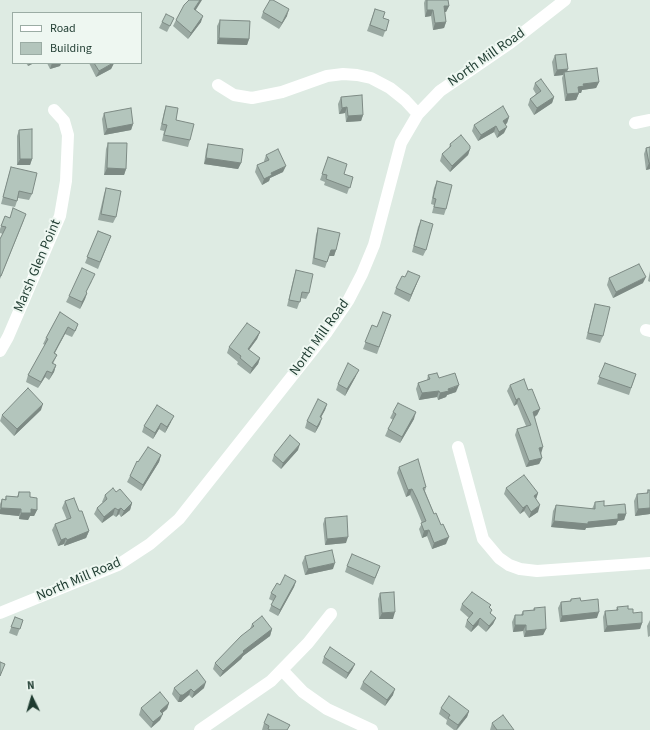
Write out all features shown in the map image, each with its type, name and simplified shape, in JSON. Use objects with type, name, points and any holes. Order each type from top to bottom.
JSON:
[{"type":"street","name":"North Mill Road","points":[[0,613],[118,565],[150,544],[179,519],[327,332],[348,301],[362,274],[374,245],[401,143],[418,114],[440,91],[510,43],[565,0]]},
{"type":"street","points":[[218,85],[234,95],[252,98],[282,92],[327,76],[343,74],[357,75],[371,78],[390,88],[405,100],[418,114]]},
{"type":"street","name":"Marsh Glen Point","points":[[0,351],[8,337],[60,216],[66,180],[68,135],[64,121],[54,110]]},
{"type":"street","points":[[635,123],[650,120]]},
{"type":"street","points":[[458,447],[481,535],[489,549],[509,565],[520,569],[537,571],[650,563]]},
{"type":"street","points":[[200,730],[271,681],[308,643],[331,614]]},
{"type":"street","points":[[282,670],[303,692],[326,709],[372,730]]},
{"type":"building","points":[[189,0],[200,0],[194,9],[203,16],[191,33],[176,20],[184,5]]},
{"type":"building","points":[[270,0],[273,0],[289,9],[282,23],[263,12]]},
{"type":"building","points":[[427,0],[448,0],[449,6],[444,6],[446,22],[435,23],[433,10],[427,10]]},
{"type":"building","points":[[375,9],[385,12],[383,18],[389,20],[386,31],[370,25]]},
{"type":"building","points":[[166,14],[174,18],[170,26],[162,22]]},
{"type":"building","points":[[220,20],[250,21],[249,39],[219,38]]},
{"type":"building","points":[[566,54],[568,69],[557,70],[555,55]]},
{"type":"building","points":[[95,64],[111,64],[99,71]]},
{"type":"building","points":[[597,68],[599,82],[583,84],[584,86],[578,87],[579,93],[567,94],[564,72]]},
{"type":"building","points":[[541,79],[554,97],[537,108],[530,99],[541,91],[535,83]]},
{"type":"building","points":[[362,95],[363,115],[348,116],[347,107],[342,108],[341,97]]},
{"type":"building","points":[[166,106],[178,108],[176,120],[194,124],[190,140],[164,135],[167,125],[162,124]]},
{"type":"building","points":[[503,106],[509,117],[503,121],[507,127],[499,132],[496,126],[481,135],[474,125]]},
{"type":"building","points":[[131,108],[133,124],[107,129],[104,113]]},
{"type":"building","points":[[32,129],[32,159],[20,159],[19,130]]},
{"type":"building","points":[[461,135],[470,146],[470,149],[452,166],[442,154],[451,146],[450,144]]},
{"type":"building","points":[[108,143],[127,143],[126,169],[107,168]]},
{"type":"building","points":[[208,144],[243,149],[241,163],[206,158]]},
{"type":"building","points":[[650,147],[650,163],[649,163],[646,148]]},
{"type":"building","points":[[278,149],[286,166],[271,173],[272,175],[264,179],[257,165],[269,160],[266,155]]},
{"type":"building","points":[[328,157],[347,164],[344,174],[353,177],[350,188],[326,179],[327,175],[322,174]]},
{"type":"building","points":[[11,167],[37,173],[32,194],[19,191],[17,201],[3,197]]},
{"type":"building","points":[[437,181],[452,185],[446,209],[434,207],[436,199],[433,198]]},
{"type":"building","points":[[106,188],[121,191],[116,217],[101,214]]},
{"type":"building","points":[[13,208],[26,214],[0,276],[0,239],[6,227],[1,226],[5,216],[10,218]]},
{"type":"building","points":[[421,220],[433,224],[426,250],[414,246]]},
{"type":"building","points":[[318,228],[340,233],[336,250],[331,250],[327,262],[314,258]]},
{"type":"building","points":[[98,231],[111,236],[100,262],[87,257]]},
{"type":"building","points":[[639,264],[646,277],[616,292],[609,278]]},
{"type":"building","points":[[82,268],[95,274],[82,302],[69,296]]},
{"type":"building","points":[[296,270],[313,274],[309,293],[302,292],[300,302],[289,300]]},
{"type":"building","points":[[408,271],[420,276],[411,295],[396,288],[402,276],[405,277]]},
{"type":"building","points":[[595,304],[610,307],[603,336],[588,333]]},
{"type":"building","points":[[60,312],[78,324],[75,331],[68,327],[54,353],[57,355],[52,363],[56,365],[52,373],[47,371],[41,382],[28,375],[48,339],[46,338]]},
{"type":"building","points":[[383,312],[391,315],[379,347],[365,342],[372,325],[377,327]]},
{"type":"building","points":[[247,323],[260,332],[248,349],[260,358],[252,368],[240,358],[241,356],[229,347]]},
{"type":"building","points":[[348,363],[359,370],[347,389],[338,384]]},
{"type":"building","points":[[605,363],[636,374],[631,388],[599,377]]},
{"type":"building","points":[[437,373],[439,378],[455,373],[459,385],[448,389],[449,391],[440,393],[439,391],[422,393],[418,383],[430,379],[428,375]]},
{"type":"building","points":[[524,379],[528,390],[532,389],[540,409],[533,412],[543,447],[539,448],[542,458],[529,461],[517,429],[531,425],[519,398],[516,400],[510,385]]},
{"type":"building","points":[[28,388],[43,404],[17,429],[2,415]]},
{"type":"building","points":[[318,399],[327,404],[320,417],[322,418],[317,427],[307,421]]},
{"type":"building","points":[[398,403],[416,412],[402,437],[388,429],[396,414],[393,412]]},
{"type":"building","points":[[157,405],[174,416],[167,427],[161,423],[155,433],[144,426]]},
{"type":"building","points":[[290,435],[300,444],[283,463],[274,455]]},
{"type":"building","points":[[148,447],[161,455],[143,485],[130,476],[137,461],[138,462]]},
{"type":"building","points":[[418,459],[426,487],[423,488],[434,514],[436,513],[441,525],[443,524],[449,537],[434,543],[429,530],[424,531],[421,523],[426,521],[412,489],[408,490],[399,467]]},
{"type":"building","points":[[524,475],[538,493],[534,496],[540,505],[531,512],[527,505],[523,508],[506,488]]},
{"type":"building","points":[[113,488],[116,492],[120,489],[132,503],[124,511],[121,508],[118,510],[115,508],[104,517],[97,508],[107,499],[105,495]]},
{"type":"building","points":[[648,490],[650,490],[650,508],[638,509],[637,494],[648,493]]},
{"type":"building","points":[[19,492],[30,492],[30,497],[37,498],[37,510],[31,509],[31,513],[21,513],[21,509],[1,508],[2,499],[6,500],[6,496],[18,497]]},
{"type":"building","points":[[74,498],[79,511],[82,511],[89,531],[67,540],[66,538],[61,540],[55,524],[71,518],[65,501]]},
{"type":"building","points":[[604,501],[604,506],[625,504],[626,514],[618,514],[618,519],[588,522],[588,524],[554,521],[556,505],[595,509],[595,502]]},
{"type":"building","points":[[347,516],[348,537],[327,539],[325,518]]},
{"type":"building","points":[[332,550],[335,563],[308,569],[305,556]]},
{"type":"building","points":[[352,554],[380,566],[375,578],[347,566]]},
{"type":"building","points":[[285,575],[296,581],[280,610],[271,605],[276,596],[271,593],[277,583],[280,585]]},
{"type":"building","points":[[394,592],[395,612],[382,613],[380,593]]},
{"type":"building","points":[[472,592],[491,605],[489,607],[492,610],[490,613],[496,618],[489,626],[480,618],[473,626],[467,620],[473,613],[462,604]]},
{"type":"building","points":[[580,598],[581,601],[598,599],[599,612],[562,616],[561,602]]},
{"type":"building","points":[[628,606],[628,609],[633,609],[633,613],[642,612],[642,623],[607,626],[605,611],[618,610],[617,607]]},
{"type":"building","points":[[545,607],[546,629],[526,631],[526,625],[515,625],[515,615],[523,615],[523,611]]},
{"type":"building","points":[[262,616],[272,629],[243,651],[244,652],[223,671],[215,663],[241,636],[254,626],[252,624]]},
{"type":"building","points":[[15,617],[23,620],[20,629],[11,627]]},
{"type":"building","points":[[330,647],[355,664],[348,673],[324,657]]},
{"type":"building","points":[[0,662],[5,664],[0,676]]},
{"type":"building","points":[[197,670],[206,682],[194,692],[191,689],[183,695],[180,695],[174,688]]},
{"type":"building","points":[[371,671],[395,689],[387,700],[363,682]]},
{"type":"building","points":[[160,692],[169,703],[160,711],[163,714],[153,722],[141,708]]},
{"type":"building","points":[[449,696],[469,711],[458,725],[448,718],[450,715],[441,708]]},
{"type":"building","points":[[268,714],[290,725],[287,730],[268,729],[269,726],[264,723]]},
{"type":"building","points":[[503,715],[514,730],[497,730],[492,723]]}]
